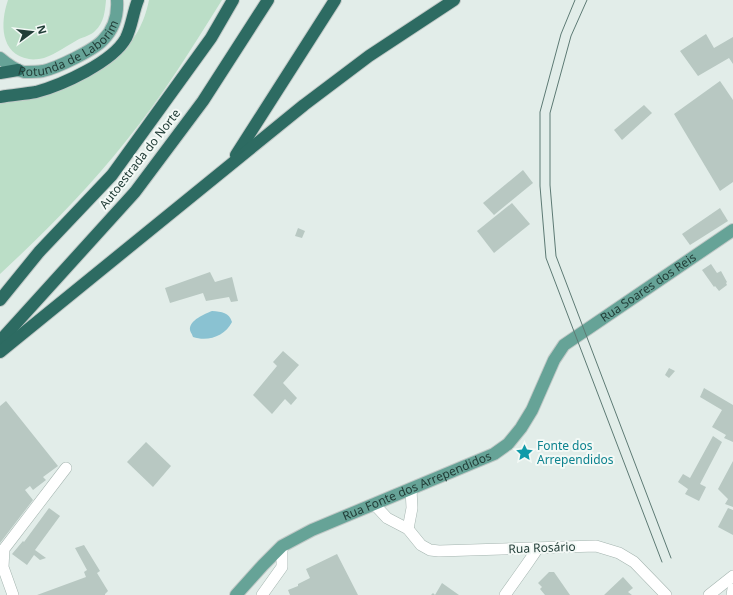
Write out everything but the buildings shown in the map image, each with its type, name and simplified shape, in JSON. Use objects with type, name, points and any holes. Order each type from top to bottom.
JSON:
[{"type":"highway","points":[[0,97],[35,92],[60,84],[107,58],[118,49],[125,38],[132,22],[138,0]]},
{"type":"highway","name":"Autoestrada do Norte","points":[[0,300],[39,252],[112,175],[211,38],[234,0]]},
{"type":"highway","name":"Autoestrada do Norte","points":[[0,341],[134,192],[203,101],[268,0]]},
{"type":"highway","points":[[230,165],[335,0]]},
{"type":"highway","points":[[0,352],[336,81],[400,35],[454,0]]},
{"type":"highway","points":[[0,73],[18,70]]},
{"type":"highway","points":[[0,287],[39,252]]},
{"type":"main road","name":"Rotunda de Laborim","points":[[0,58],[18,70],[26,72],[44,71],[63,64],[103,41],[115,22],[117,14],[117,0]]},
{"type":"main road","name":"Rua Soares dos Reis","points":[[564,345],[733,230]]},
{"type":"main road","name":"Rua Fonte dos Arrependidos","points":[[236,595],[282,546],[312,530],[494,454],[508,444],[521,428],[528,416],[554,360],[564,345]]},
{"type":"street","points":[[13,595],[3,567],[4,549],[66,468]]},
{"type":"street","points":[[408,529],[412,508],[411,489]]},
{"type":"street","name":"Rua Rosário","points":[[374,504],[387,518],[408,529],[421,545],[430,550],[439,551],[596,546],[619,553],[634,562],[666,595]]},
{"type":"street","points":[[262,595],[282,567],[282,546]]},
{"type":"street","points":[[504,595],[528,564],[538,548]]},
{"type":"street","points":[[709,595],[733,576]]},
{"type":"street","points":[[732,595],[733,589]]},
{"type":"green space","points":[[8,0],[106,0],[102,21],[98,28],[93,32],[48,56],[29,59],[19,56],[12,51],[5,36],[3,27],[5,9]]},
{"type":"green space","points":[[149,0],[222,0],[164,90],[126,141],[65,210],[0,274],[0,101],[117,57],[134,38],[138,31]]},
{"type":"water","points":[[212,311],[227,314],[232,322],[229,327],[216,337],[204,339],[193,337],[190,330],[192,323],[198,318]]},
{"type":"tram line","points":[[575,0],[561,34],[540,112],[540,186],[546,258],[662,562]]},
{"type":"tram line","points":[[587,0],[571,36],[550,113],[550,185],[556,256],[671,558]]},
{"type":"place","name":"Fonte dos Arrependidos","points":[[524,453]]}]
